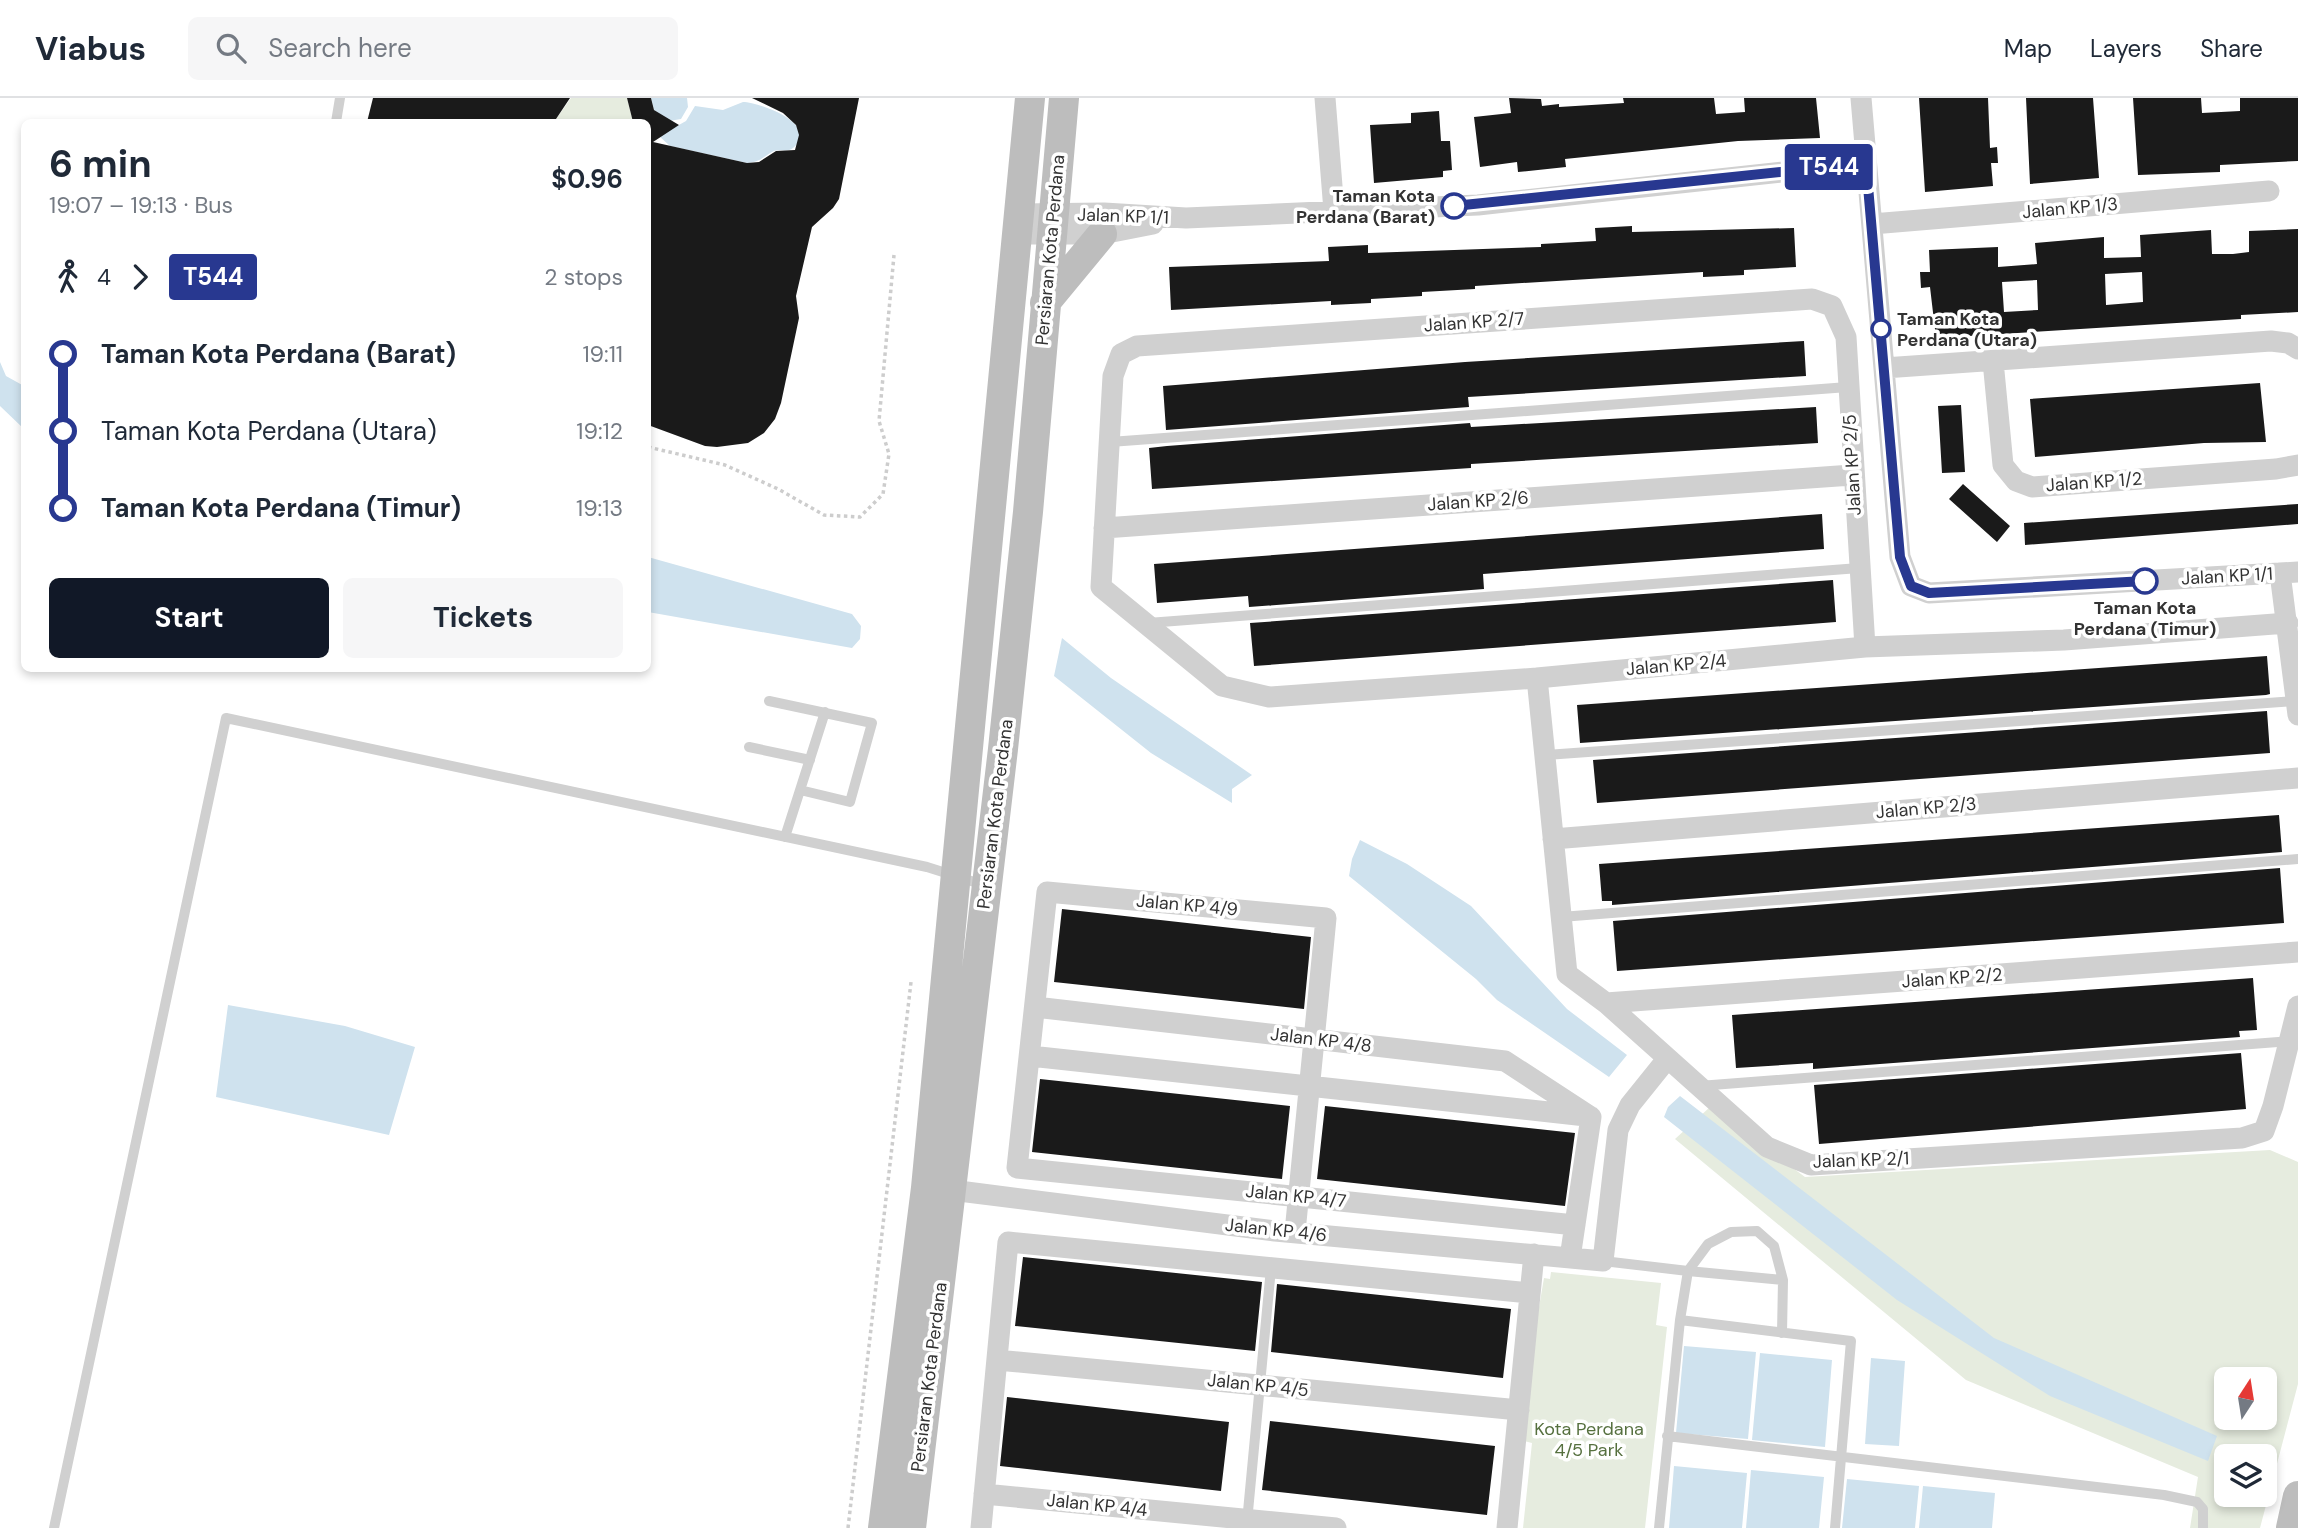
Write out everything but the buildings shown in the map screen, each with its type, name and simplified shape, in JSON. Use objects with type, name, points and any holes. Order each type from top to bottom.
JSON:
[{"type":"street","name":"Persiaran Kota Perdana","points":[[883,1528],[926,1188],[1030,98]]},
{"type":"street","name":"Persiaran Kota Perdana","points":[[911,1528],[1028,512],[1064,98]]},
{"type":"street","points":[[1325,98],[1334,211]]},
{"type":"street","name":"Jalan KP 1/1","points":[[1861,98],[1900,557],[1911,586],[1929,593],[2289,573]]},
{"type":"street","name":"Jalan KP 1/1","points":[[1018,224],[1478,205],[1866,163]]},
{"type":"street","name":"Jalan KP 1/3","points":[[1872,225],[2269,191]]},
{"type":"street","name":"Jalan KP 1/1","points":[[1052,224],[1102,234],[1186,218]]},
{"type":"street","points":[[1045,303],[1102,234]]},
{"type":"street","name":"Jalan KP 2/7","points":[[1110,442],[1113,376],[1121,354],[1137,346],[1812,299]]},
{"type":"street","name":"Jalan KP 2/5","points":[[1812,299],[1832,306],[1846,337],[1852,475],[1865,647]]},
{"type":"street","points":[[1884,368],[2271,341],[2288,343],[2298,349]]},
{"type":"street","name":"Jalan KP 1/2","points":[[1993,361],[2003,465],[2016,481],[2032,487],[2276,469],[2298,465]]},
{"type":"street","points":[[1104,528],[1110,442]]},
{"type":"street","name":"Jalan KP 2/6","points":[[1104,528],[1852,475]]},
{"type":"street","name":"Jalan KP 2/4","points":[[1104,528],[1101,587],[1222,686],[1269,697],[1537,678],[1865,647],[2064,640],[2288,622]]},
{"type":"street","points":[[2289,573],[2288,622],[2297,708]]},
{"type":"street","name":"Jalan KP 2/1","points":[[1537,678],[1567,974],[1606,1003],[1767,1147],[1811,1165],[2242,1138],[2264,1131],[2298,1006]]},
{"type":"street","name":"Jalan KP 2/3","points":[[1553,839],[2298,778]]},
{"type":"street","name":"Jalan KP 4/9","points":[[1035,1007],[1047,892],[1326,918],[1314,1040]]},
{"type":"street","name":"Jalan KP 2/2","points":[[1606,1003],[2298,952]]},
{"type":"street","points":[[1035,1007],[1030,1056],[1591,1117],[1570,1258]]},
{"type":"street","name":"Jalan KP 4/8","points":[[1035,1007],[1505,1061],[1591,1117]]},
{"type":"street","points":[[1271,1268],[1298,1197],[1314,1040]]},
{"type":"street","name":"Jalan KP 4/7","points":[[1030,1056],[1017,1168],[1576,1225]]},
{"type":"street","points":[[1603,1261],[1618,1130],[1629,1105],[1667,1059]]},
{"type":"street","name":"Jalan KP 4/6","points":[[951,1190],[1285,1232],[1603,1261]]},
{"type":"street","points":[[981,1528],[1008,1242],[1530,1293]]},
{"type":"street","points":[[1507,1528],[1534,1254]]},
{"type":"street","name":"Jalan KP 4/5","points":[[997,1360],[1519,1410]]},
{"type":"street","name":"Jalan KP 4/4","points":[[984,1494],[1247,1524],[1336,1528]]},
{"type":"street","points":[[2291,1528],[2298,1496]]},
{"type":"lane","points":[[336,119],[340,98]]},
{"type":"lane","points":[[1110,442],[1848,387]]},
{"type":"lane","points":[[1146,623],[1859,568]]},
{"type":"lane","points":[[769,701],[872,723],[850,802],[800,790]]},
{"type":"lane","points":[[1546,755],[2297,708]]},
{"type":"lane","points":[[785,837],[825,712]]},
{"type":"lane","points":[[54,1528],[226,718],[926,867],[986,886]]},
{"type":"lane","points":[[749,747],[810,760]]},
{"type":"lane","points":[[1562,917],[2298,859]]},
{"type":"lane","points":[[1698,1086],[2290,1041]]},
{"type":"lane","points":[[1659,1528],[1680,1320],[1688,1270],[1708,1244],[1731,1232],[1757,1231],[1774,1246],[1783,1280],[1782,1333]]},
{"type":"lane","points":[[1603,1261],[1783,1280]]},
{"type":"lane","points":[[1247,1524],[1271,1268]]},
{"type":"lane","points":[[1680,1320],[1851,1342],[1835,1528]]},
{"type":"lane","points":[[1667,1436],[2164,1495],[2197,1502],[2203,1509],[2203,1528]]},
{"type":"path","points":[[651,448],[725,465],[824,514],[860,517],[883,494],[889,454],[878,421],[894,254]]},
{"type":"path","points":[[848,1528],[911,982]]},
{"type":"green space","points":[[571,98],[627,98],[632,119],[556,119]]},
{"type":"green space","points":[[1710,1107],[1805,1177],[2270,1150],[2298,1162],[2298,1384],[2277,1464],[2277,1444],[2214,1444],[2214,1507],[2266,1507],[2260,1528],[2190,1528],[2198,1477],[1966,1380],[1675,1139]]},
{"type":"green space","name":"Kota Perdana 4/5 Park","points":[[1551,1272],[1661,1283],[1656,1325],[1667,1327],[1645,1528],[1523,1528],[1532,1443],[1524,1441],[1532,1348],[1544,1278],[1550,1279]]},
{"type":"water","points":[[651,98],[687,98],[688,107],[681,119],[669,121],[654,110]]},
{"type":"water","points":[[743,102],[762,106],[785,116],[800,131],[800,139],[791,149],[775,151],[758,161],[747,163],[670,146],[659,136],[686,121],[695,106],[723,110]]},
{"type":"water","points":[[0,362],[6,376],[21,384],[21,426],[0,406]]},
{"type":"water","points":[[651,558],[852,614],[861,626],[860,639],[852,648],[651,613]]},
{"type":"water","points":[[1062,638],[1111,678],[1252,775],[1232,789],[1232,803],[1151,753],[1054,676]]},
{"type":"water","points":[[1360,840],[1407,864],[1471,906],[1567,1009],[1627,1055],[1609,1077],[1497,1000],[1476,979],[1349,876]]},
{"type":"water","points":[[228,1005],[345,1026],[415,1047],[389,1135],[216,1097]]},
{"type":"water","points":[[1680,1096],[1994,1338],[2217,1436],[2208,1461],[2050,1396],[1897,1300],[1664,1117],[1668,1107]]},
{"type":"water","points":[[1684,1346],[1756,1352],[1748,1439],[1676,1433]]},
{"type":"water","points":[[1760,1353],[1832,1360],[1825,1447],[1752,1440]]},
{"type":"water","points":[[1871,1358],[1905,1361],[1899,1446],[1865,1444]]},
{"type":"water","points":[[1674,1466],[1747,1473],[1742,1528],[1669,1528]]},
{"type":"water","points":[[1751,1470],[1824,1477],[1819,1528],[1746,1528]]},
{"type":"water","points":[[1847,1479],[1919,1486],[1915,1528],[1842,1528]]},
{"type":"water","points":[[1923,1486],[1995,1493],[1992,1528],[1919,1528]]},
{"type":"bus line","name":"T544","points":[[1454,206],[1866,163],[1900,557],[1911,586],[1929,593],[2145,581]]},
{"type":"place","name":"Taman Kota Perdana (Barat)","points":[[1454,206]]},
{"type":"place","name":"Taman Kota Perdana (Utara)","points":[[1881,329]]},
{"type":"place","name":"Taman Kota Perdana (Timur)","points":[[2145,581]]}]
